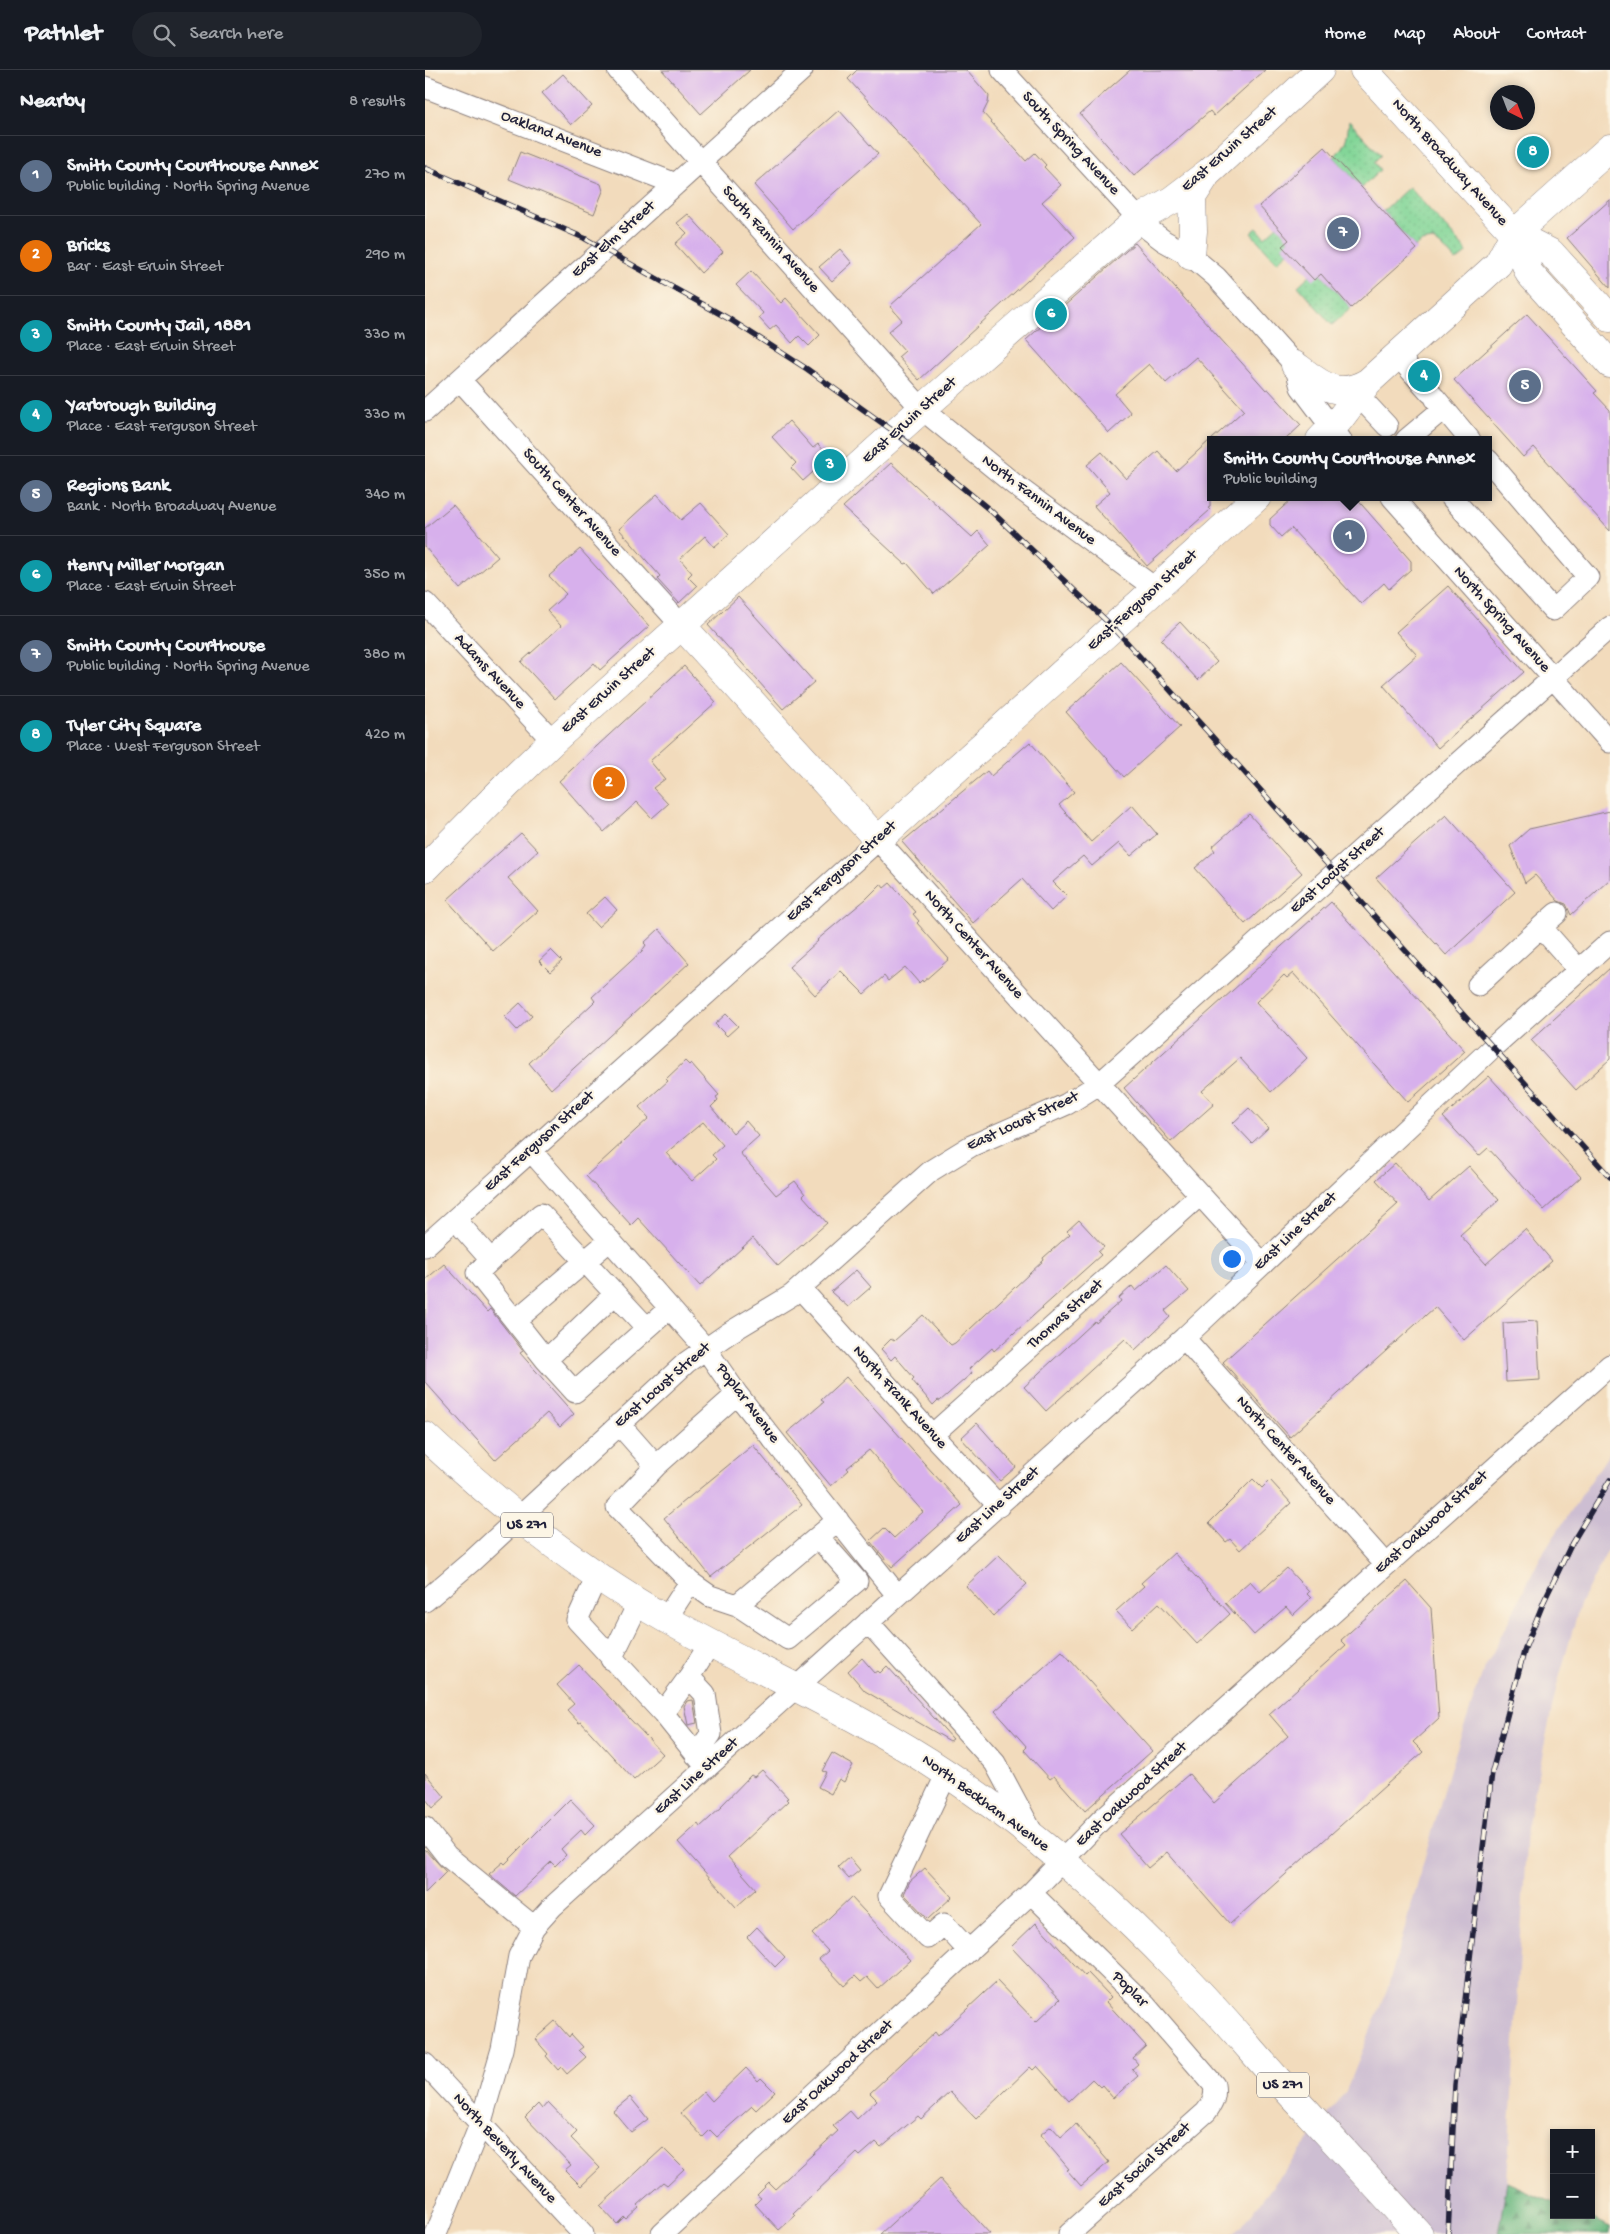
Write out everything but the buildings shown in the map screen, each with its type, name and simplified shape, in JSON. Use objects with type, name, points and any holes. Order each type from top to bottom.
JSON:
[{"type":"main road","name":"East Erwin Street","points":[[425,868],[553,741],[922,409],[1139,219],[1179,195],[1209,172],[1320,70]]},
{"type":"main road","name":"North Broadway Avenue","points":[[1364,70],[1514,234],[1551,253],[1610,318]]},
{"type":"main road","points":[[1331,436],[1362,388],[1498,264],[1514,234],[1610,148]]},
{"type":"main road","points":[[1191,256],[1193,231],[1192,197],[1196,188],[1209,172]]},
{"type":"main road","name":"North Broadway Avenue","points":[[1514,234],[1529,273],[1610,364]]},
{"type":"main road","points":[[1295,365],[1319,383],[1339,390],[1362,388]]},
{"type":"main road","name":"East Ferguson Street","points":[[877,840],[1253,501]]},
{"type":"main road","name":"North Center Avenue","points":[[682,626],[877,840]]},
{"type":"main road","name":"North Beckham Avenue","points":[[425,1436],[518,1518],[597,1576],[666,1619],[883,1735],[947,1774],[1037,1840],[1100,1894],[1176,1968],[1419,2234]]},
{"type":"street","name":"South Fannin Avenue","points":[[618,70],[922,409]]},
{"type":"street","name":"East Elm Street","points":[[425,411],[802,70]]},
{"type":"street","name":"South Spring Avenue","points":[[1002,70],[1139,219]]},
{"type":"street","name":"Oakland Avenue","points":[[425,87],[675,184]]},
{"type":"street","points":[[1139,219],[1155,235],[1191,256],[1216,277],[1295,365],[1301,387],[1331,436]]},
{"type":"street","points":[[1397,355],[1467,436]]},
{"type":"street","name":"South Center Avenue","points":[[460,380],[682,626]]},
{"type":"street","points":[[1362,388],[1396,434],[1436,400]]},
{"type":"street","name":"North Fannin Avenue","points":[[922,409],[1015,485],[1156,589]]},
{"type":"street","points":[[1455,501],[1553,610],[1588,577],[1492,465]]},
{"type":"street","name":"North Spring Avenue","points":[[1396,501],[1610,742]]},
{"type":"street","name":"Adams Avenue","points":[[425,603],[553,741]]},
{"type":"street","name":"East Locust Street","points":[[425,1601],[472,1562],[619,1424],[705,1348],[785,1300],[932,1170],[952,1156],[1067,1104],[1099,1084],[1610,627]]},
{"type":"street","name":"North Center Avenue","points":[[877,840],[1263,1264]]},
{"type":"street","name":"East Ferguson Street","points":[[425,1246],[877,840]]},
{"type":"street","points":[[1478,985],[1549,920],[1579,970]]},
{"type":"street","name":"East Line Street","points":[[435,2234],[480,2125],[502,2049],[519,1956],[534,1927],[552,1907],[702,1761],[796,1688],[999,1506],[1184,1338],[1493,1047],[1579,970],[1608,947]]},
{"type":"street","name":"Poplar Avenue","points":[[531,1151],[705,1348],[737,1394],[897,1596]]},
{"type":"street","name":"Thomas Street","points":[[932,1435],[1200,1195]]},
{"type":"street","points":[[647,1328],[541,1214],[477,1273],[546,1360],[575,1392],[670,1308]]},
{"type":"street","points":[[455,1219],[491,1260]]},
{"type":"street","points":[[515,1320],[610,1240]]},
{"type":"street","name":"North Frank Avenue","points":[[800,1288],[932,1435],[999,1506]]},
{"type":"street","points":[[546,1360],[615,1294]]},
{"type":"street","name":"North Center Avenue","points":[[1184,1338],[1386,1565]]},
{"type":"street","name":"East Oakwood Street","points":[[663,2234],[1031,1893],[1101,1820],[1610,1365]]},
{"type":"street","points":[[737,1394],[657,1466],[617,1507],[690,1582],[710,1596],[737,1605],[788,1639],[857,1581],[818,1537]]},
{"type":"street","points":[[619,1424],[657,1466]]},
{"type":"street","points":[[737,1605],[838,1520]]},
{"type":"street","points":[[597,1576],[577,1620],[611,1659],[663,1713],[702,1761]]},
{"type":"street","points":[[666,1619],[690,1582]]},
{"type":"street","points":[[611,1659],[639,1602]]},
{"type":"street","points":[[868,1622],[995,1764],[1037,1840]]},
{"type":"street","points":[[663,1713],[711,1642]]},
{"type":"street","points":[[689,1677],[705,1694],[711,1734],[702,1761]]},
{"type":"street","points":[[947,1774],[889,1896],[928,1938],[944,1924],[969,1951]]},
{"type":"street","points":[[425,1828],[447,1856],[534,1927]]},
{"type":"street","name":"Poplar","points":[[1031,1893],[1152,2014],[1214,2085],[1215,2095]]},
{"type":"street","name":"North Beverly Avenue","points":[[425,2064],[583,2234]]},
{"type":"street","name":"East Social Street","points":[[1069,2234],[1206,2112],[1215,2095]]},
{"type":"shaded area","points":[[1610,1452],[1610,1546],[1580,1604],[1556,1689],[1527,1828],[1507,2182],[1498,2234],[1232,2234],[1242,2226],[1346,2091],[1388,1987],[1450,1769],[1482,1674],[1540,1558]]},
{"type":"green space","points":[[1349,121],[1381,155],[1374,162],[1380,170],[1362,188],[1334,157],[1346,140]]},
{"type":"green space","points":[[1409,187],[1466,250],[1466,253],[1456,261],[1444,248],[1433,240],[1421,242],[1415,247],[1383,211]]},
{"type":"green space","points":[[1277,226],[1289,240],[1288,252],[1277,262],[1251,233],[1257,228],[1265,237]]},
{"type":"green space","points":[[1321,274],[1351,308],[1332,325],[1298,286],[1310,275]]},
{"type":"green space","points":[[1507,2182],[1550,2201],[1550,2219],[1592,2219],[1610,2227],[1610,2234],[1498,2234]]},
{"type":"railway","points":[[425,168],[584,238],[731,320],[807,369],[896,433],[991,511],[1114,628],[1610,1177]]},
{"type":"railway","points":[[1448,2234],[1455,2085],[1492,1772],[1525,1648],[1544,1601],[1572,1543],[1610,1480]]},
{"type":"place","name":"Tyler City Square","points":[[1533,152]]},
{"type":"place","name":"Smith County Courthouse","points":[[1343,233]]},
{"type":"place","name":"Henry Miller Morgan","points":[[1051,314]]},
{"type":"place","name":"Yarbrough Building","points":[[1424,376]]},
{"type":"place","name":"Regions Bank","points":[[1525,386]]},
{"type":"place","name":"Smith County Jail, 1881","points":[[830,465]]},
{"type":"place","name":"Smith County Courthouse Annex","points":[[1349,536]]},
{"type":"place","name":"Bricks","points":[[609,783]]}]
